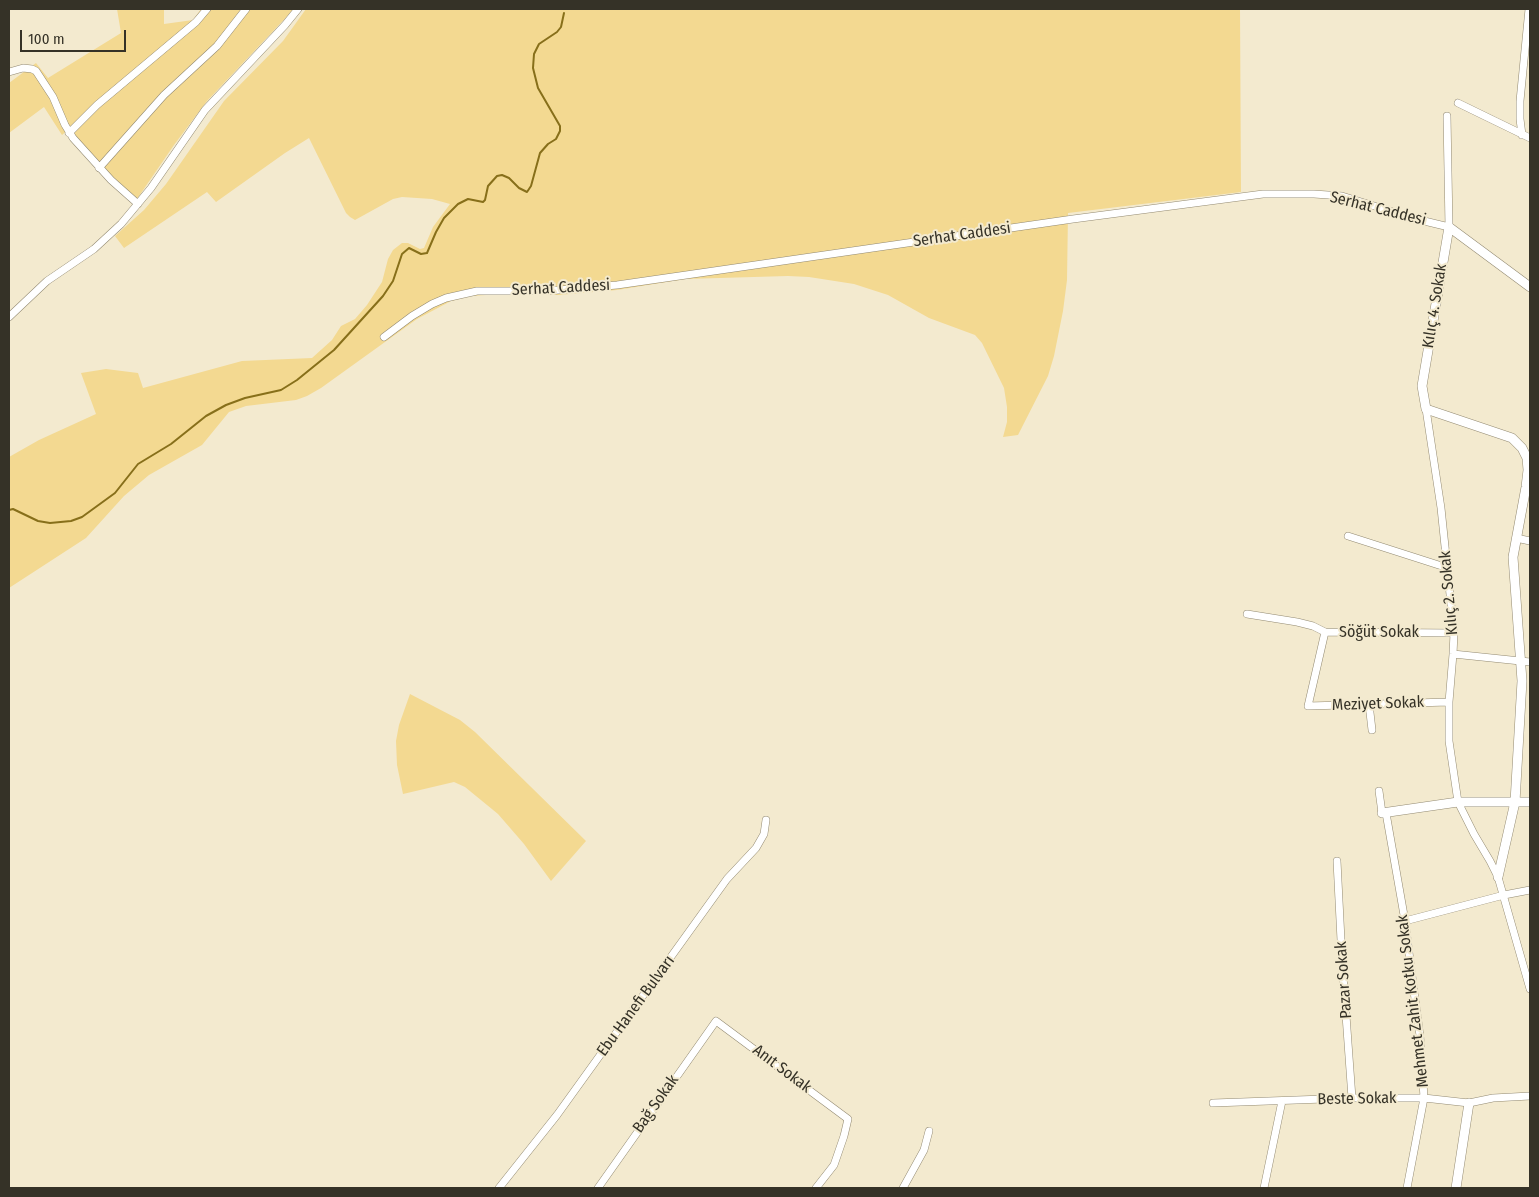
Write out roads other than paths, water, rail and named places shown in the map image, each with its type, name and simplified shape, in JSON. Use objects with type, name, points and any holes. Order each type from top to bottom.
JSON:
[{"type":"street","points":[[69,132],[97,105],[196,22],[207,9]]},
{"type":"street","points":[[99,168],[164,95],[217,46],[246,9]]},
{"type":"street","points":[[9,317],[47,281],[94,249],[113,233],[151,188],[205,110],[298,9]]},
{"type":"street","points":[[1522,135],[1520,101],[1529,9]]},
{"type":"street","points":[[9,72],[23,68],[32,68],[36,71],[54,97],[69,132],[99,168],[138,204]]},
{"type":"street","points":[[1458,104],[1530,138]]},
{"type":"street","points":[[1447,116],[1449,226]]},
{"type":"street","name":"Serhat Caddesi","points":[[384,338],[412,316],[432,304],[446,298],[477,291],[547,291],[617,285],[1044,223],[1263,194],[1342,196],[1416,219],[1449,226],[1529,283]]},
{"type":"street","name":"Kılıç 4. Sokak","points":[[1422,386],[1449,226]]},
{"type":"street","name":"Kılıç 2. Sokak","points":[[1422,386],[1441,508],[1454,633],[1454,654],[1449,702],[1449,741],[1458,802],[1498,878],[1530,989]]},
{"type":"street","points":[[1426,409],[1512,438],[1522,448],[1527,458],[1526,487],[1513,557],[1522,701],[1515,802],[1498,878]]},
{"type":"street","points":[[1348,536],[1448,568]]},
{"type":"street","points":[[1516,538],[1530,540]]},
{"type":"street","name":"Söğüt Sokak","points":[[1247,614],[1297,622],[1313,626],[1325,632],[1454,633]]},
{"type":"street","name":"Meziyet Sokak","points":[[1325,632],[1308,706],[1449,702]]},
{"type":"street","points":[[1454,654],[1530,662]]},
{"type":"street","points":[[1369,704],[1372,730]]},
{"type":"street","name":"Mehmet Zahit Kotku Sokak","points":[[1378,792],[1384,813],[1405,921],[1420,1036],[1424,1098],[1407,1188]]},
{"type":"street","points":[[1384,813],[1458,802],[1530,802]]},
{"type":"street","name":"Ebu Hanefi Bulvarı","points":[[499,1188],[557,1115],[728,879],[756,848],[764,834],[766,820]]},
{"type":"street","name":"Pazar Sokak","points":[[1338,861],[1342,960],[1352,1098]]},
{"type":"street","points":[[1405,921],[1530,890]]},
{"type":"street","name":"Anıt Sokak","points":[[716,1021],[848,1119],[834,1165],[816,1188]]},
{"type":"street","name":"Bağ Sokak","points":[[598,1188],[716,1021]]},
{"type":"street","name":"Beste Sokak","points":[[1213,1103],[1352,1098],[1424,1098],[1469,1103],[1493,1098],[1530,1096]]},
{"type":"street","points":[[1264,1188],[1282,1101]]},
{"type":"street","points":[[1456,1188],[1469,1103]]},
{"type":"street","points":[[903,1188],[924,1150],[930,1131]]},
{"type":"waterway","points":[[9,510],[13,509],[38,521],[50,523],[71,521],[82,517],[115,493],[138,464],[171,444],[206,416],[226,405],[245,398],[281,390],[297,380],[334,350],[383,296],[393,281],[402,254],[409,248],[421,254],[427,253],[444,218],[458,204],[468,199],[483,202],[488,186],[497,176],[502,175],[527,192],[531,186],[540,153],[548,144],[556,139],[560,131],[560,126],[538,88],[533,68],[534,54],[539,44],[557,32],[561,27],[564,13]]}]
